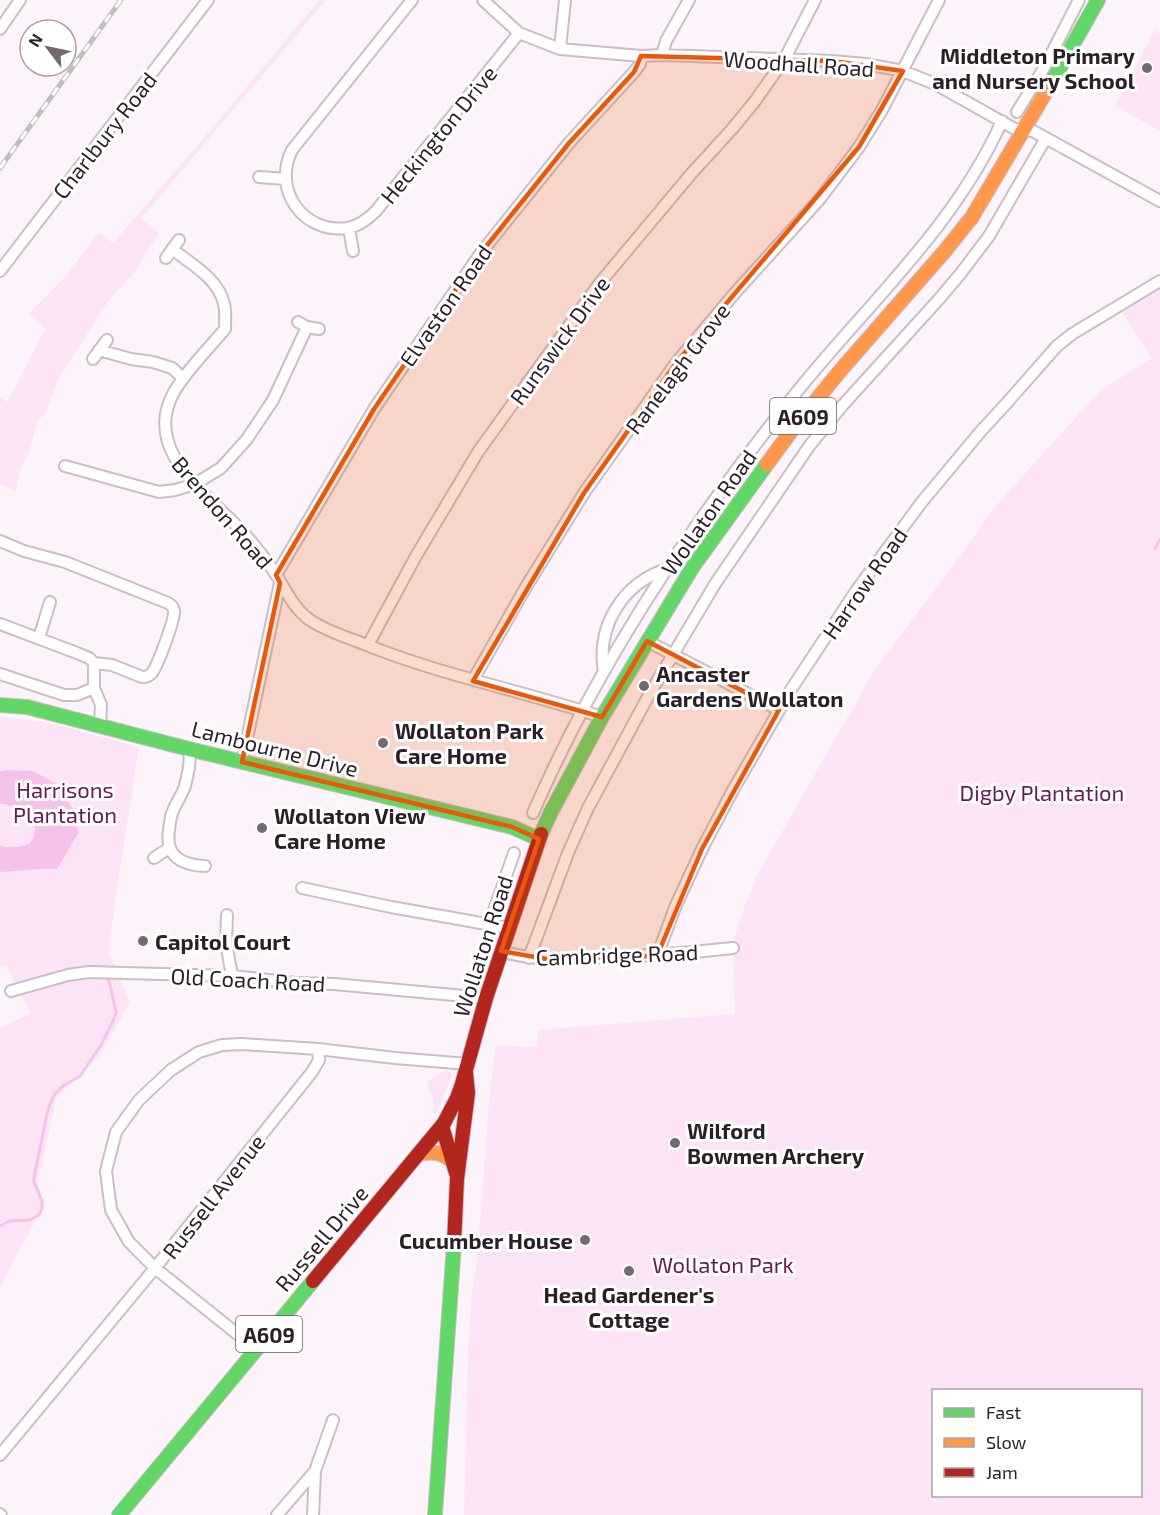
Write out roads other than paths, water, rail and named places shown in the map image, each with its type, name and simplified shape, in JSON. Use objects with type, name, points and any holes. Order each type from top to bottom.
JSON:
[{"type":"main road","name":"Wollaton Road","points":[[419,1154],[443,1125],[457,1098],[508,928],[539,839],[602,717],[692,568],[792,430],[966,225],[1067,57],[1098,0]]},
{"type":"main road","name":"Lambourne Drive","points":[[0,705],[27,707],[189,749],[512,827],[539,839]]},
{"type":"main road","name":"Wollaton Road","points":[[435,1515],[452,1286],[457,1179],[465,1131],[468,1093],[467,1067]]},
{"type":"main road","points":[[443,1125],[452,1122],[465,1131]]},
{"type":"main road","name":"Wollaton Road","points":[[443,1125],[457,1179]]},
{"type":"main road","points":[[419,1154],[443,1153],[453,1162]]},
{"type":"main road","name":"Russell Drive","points":[[118,1515],[419,1154]]},
{"type":"street","points":[[1,27],[20,0]]},
{"type":"street","name":"Charlbury Road","points":[[0,271],[208,0]]},
{"type":"street","points":[[353,252],[349,228],[317,224],[306,218],[295,206],[286,179],[286,167],[292,150],[412,0]]},
{"type":"street","name":"Woodhall Road","points":[[483,0],[519,33],[560,49],[641,56],[832,61],[903,71],[935,84],[1015,129],[1033,131],[1160,201]]},
{"type":"street","points":[[560,49],[565,0]]},
{"type":"street","points":[[662,55],[666,41],[689,0]]},
{"type":"street","name":"Runswick Drive","points":[[368,645],[416,556],[485,443],[598,284],[755,101],[784,60],[815,0]]},
{"type":"street","name":"Ranelagh Grove","points":[[473,681],[525,587],[584,493],[676,363],[734,294],[819,200],[859,147],[882,110],[939,0]]},
{"type":"street","points":[[1017,112],[1044,68],[1079,0]]},
{"type":"street","name":"Heckington Drive","points":[[349,228],[376,211],[519,33]]},
{"type":"street","name":"Elvaston Road","points":[[242,762],[278,579],[374,409],[480,254],[568,143],[634,72],[640,64],[641,56]]},
{"type":"street","name":"Wollaton Road","points":[[533,813],[583,710],[667,569],[727,483],[790,400],[834,346],[897,278],[943,220],[981,162],[1002,121]]},
{"type":"street","name":"Wollaton Road","points":[[529,958],[556,882],[588,808],[673,653],[721,575],[804,454],[842,406],[940,298],[989,236],[1046,138]]},
{"type":"street","points":[[259,177],[286,179]]},
{"type":"street","name":"Brendon Road","points":[[172,249],[213,282],[224,303],[225,329],[173,393],[166,412],[166,433],[170,451],[195,484],[253,543],[289,599],[310,620],[326,629],[393,656],[602,717]]},
{"type":"street","name":"Harrow Road","points":[[657,956],[676,905],[702,849],[779,710],[856,591],[921,503],[1057,346],[1072,334],[1160,281]]},
{"type":"street","points":[[63,465],[159,492],[195,484],[221,468],[247,439],[273,400],[303,324],[319,329]]},
{"type":"street","points":[[107,340],[96,355],[153,362],[172,368],[183,378]]},
{"type":"street","points":[[0,541],[24,551],[65,562],[168,603],[174,612],[173,622],[151,674],[147,677],[112,665],[94,663],[83,655],[0,624]]},
{"type":"street","points":[[604,672],[603,640],[617,606],[639,583],[667,569]]},
{"type":"street","points":[[39,638],[51,602]]},
{"type":"street","points":[[647,641],[779,710]]},
{"type":"street","points":[[94,663],[94,688],[100,705],[100,726]]},
{"type":"street","points":[[0,674],[63,695],[77,695],[94,688]]},
{"type":"street","points":[[189,749],[187,778],[171,814],[168,834],[169,848],[182,861],[205,866]]},
{"type":"street","points":[[154,858],[169,848]]},
{"type":"street","name":"Wollaton Road","points":[[489,925],[514,853]]},
{"type":"street","points":[[302,888],[508,928]]},
{"type":"street","points":[[230,921],[226,943],[232,976]]},
{"type":"street","name":"Cambridge Road","points":[[501,951],[529,958],[546,959],[657,956],[733,948]]},
{"type":"street","name":"Old Coach Road","points":[[11,991],[68,975],[89,972],[232,976],[486,998]]},
{"type":"street","points":[[256,1349],[155,1268],[129,1242],[111,1210],[106,1171],[116,1132],[139,1100],[171,1070],[199,1052],[222,1045],[242,1044],[318,1049],[467,1067]]},
{"type":"street","name":"Russell Avenue","points":[[0,1455],[155,1268],[312,1072],[320,1060],[318,1049]]},
{"type":"street","points":[[313,1515],[315,1471],[333,1420]]},
{"type":"street","points":[[277,1515],[315,1471]]},
{"type":"waterway","points":[[1155,548],[1160,540]]},
{"type":"waterway","points":[[0,1226],[10,1221],[29,1220],[39,1215],[42,1201],[34,1178],[47,1114],[55,1094],[63,1086],[80,1076],[101,1045],[114,1019],[116,1012],[109,980]]},
{"type":"railway","points":[[0,168],[121,0]]},
{"type":"place","name":"Middleton Primary and Nursery School","points":[[1147,68]]},
{"type":"place","name":"Ancaster Gardens Wollaton","points":[[644,686]]},
{"type":"place","name":"Wollaton Park Care Home","points":[[383,743]]},
{"type":"place","name":"Wollaton View Care Home","points":[[262,828]]},
{"type":"place","name":"Capitol Court","points":[[143,941]]},
{"type":"place","name":"Wilford Bowmen Archery","points":[[675,1143]]},
{"type":"place","name":"Cucumber House","points":[[585,1240]]},
{"type":"place","name":"Head Gardener's Cottage","points":[[629,1271]]},
{"type":"park label","name":"Digby Plantation","points":[[1042,792]]},
{"type":"park label","name":"Harrisons Plantation","points":[[65,802]]},
{"type":"park label","name":"Wollaton Park","points":[[723,1264]]}]
